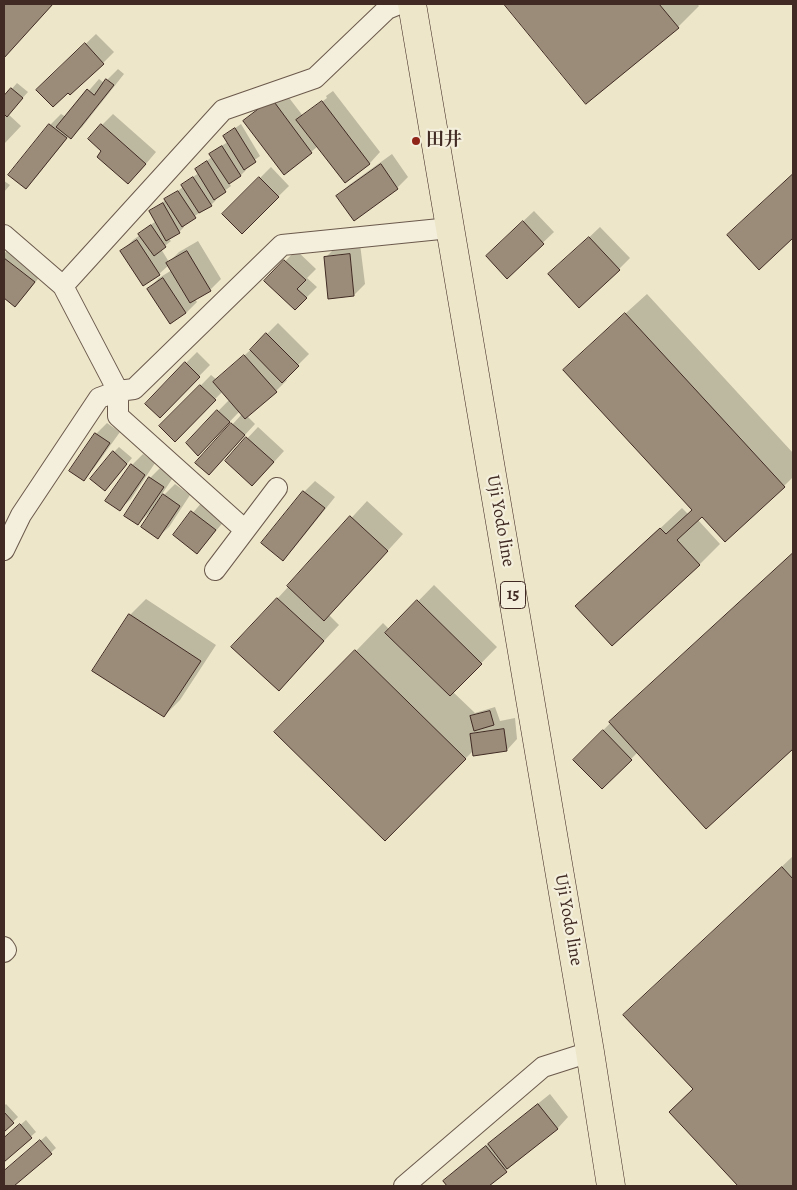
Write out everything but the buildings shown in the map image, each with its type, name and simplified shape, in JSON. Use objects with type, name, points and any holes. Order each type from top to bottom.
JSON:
[{"type":"main road","name":"Uji Yodo line","points":[[412,4],[590,1052],[611,1186]]},
{"type":"street","points":[[63,286],[223,110],[315,78],[387,9],[399,4]]},
{"type":"street","points":[[4,550],[21,515],[99,398],[118,391],[134,389],[282,245],[450,228]]},
{"type":"street","points":[[4,235],[63,286],[118,391],[118,416],[245,530]]},
{"type":"street","points":[[215,570],[277,488]]},
{"type":"street","points":[[4,948],[6,950],[4,952]]},
{"type":"street","points":[[404,1186],[544,1067],[590,1052]]},
{"type":"place","name":"田井","points":[[416,141]]}]
